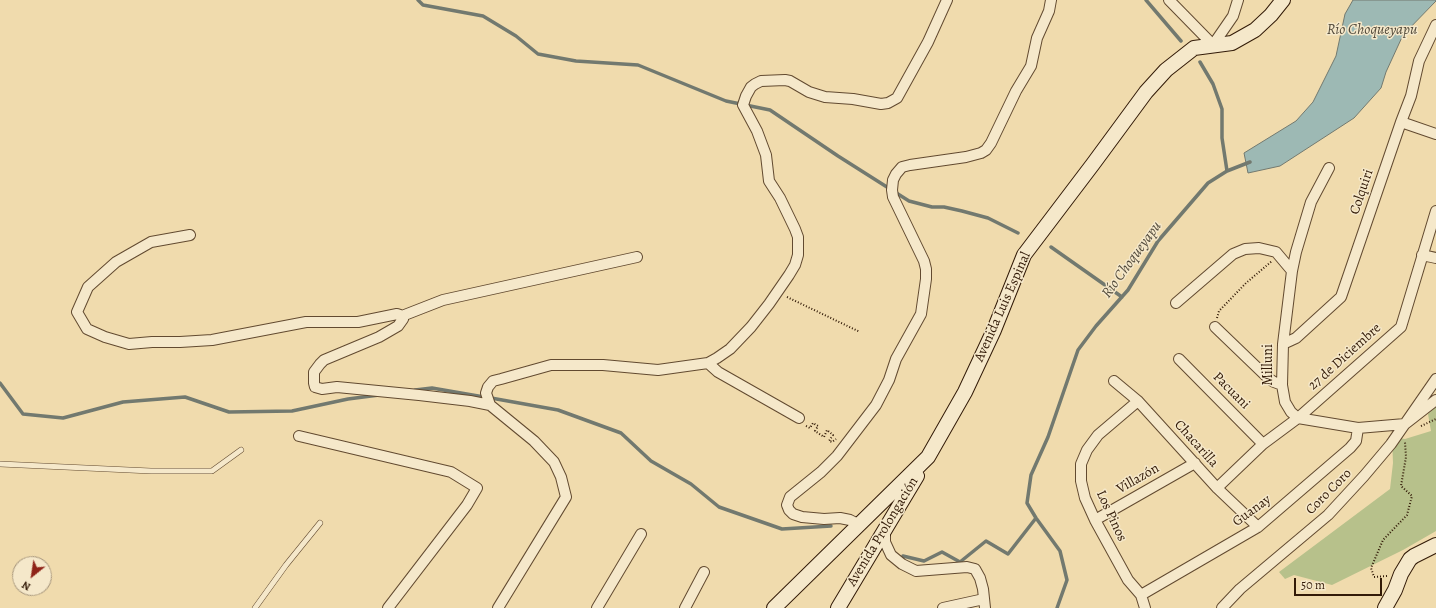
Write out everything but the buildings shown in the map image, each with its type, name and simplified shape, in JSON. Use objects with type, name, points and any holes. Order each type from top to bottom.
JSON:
[{"type":"street","points":[[490,405],[486,393],[488,387],[493,381],[551,365],[603,365],[658,370],[708,363],[730,349],[751,327],[777,292],[795,265],[798,255],[798,237],[780,198],[769,181],[766,155],[758,131],[744,105],[750,87],[761,81],[785,80],[790,81],[809,92],[825,97],[853,99],[881,104],[888,103],[897,98],[928,42],[947,0]]},
{"type":"street","points":[[858,524],[850,520],[840,518],[824,519],[802,517],[793,514],[787,505],[790,497],[821,472],[837,456],[876,405],[889,380],[896,358],[921,314],[926,269],[894,197],[892,190],[893,180],[902,167],[981,154],[986,150],[991,143],[1016,91],[1031,66],[1037,38],[1049,12],[1051,0]]},
{"type":"street","points":[[1169,0],[1213,46],[1233,16],[1238,0]]},
{"type":"street","name":"Avenida Luis Espinal","points":[[774,608],[928,457],[965,392],[994,330],[1024,255],[1146,92],[1166,70],[1194,48],[1232,43],[1255,30],[1271,15],[1283,0]]},
{"type":"street","name":"Colquiri","points":[[1283,344],[1291,342],[1296,338],[1341,297],[1411,96],[1419,61],[1436,25]]},
{"type":"street","points":[[1401,122],[1436,134]]},
{"type":"street","name":"Milluni","points":[[1298,418],[1291,412],[1285,402],[1282,385],[1283,344],[1292,271],[1310,202],[1329,168]]},
{"type":"street","name":"27 de Diciembre","points":[[1217,488],[1263,444],[1298,418],[1401,326],[1436,211]]},
{"type":"street","points":[[190,235],[151,242],[116,262],[88,287],[77,312],[87,329],[105,337],[129,344],[212,340],[306,322],[358,322],[397,314],[402,316],[443,300],[637,257]]},
{"type":"street","points":[[1176,303],[1233,254],[1245,249],[1259,248],[1276,252],[1292,271]]},
{"type":"street","points":[[1422,255],[1436,258]]},
{"type":"street","points":[[402,316],[402,321],[398,326],[324,360],[314,372],[315,387],[322,389],[337,387],[419,395],[490,405],[544,451],[554,462],[561,477],[566,497],[498,608]]},
{"type":"street","points":[[1215,327],[1268,378],[1282,385]]},
{"type":"street","name":"Pacuani","points":[[1179,359],[1263,444]]},
{"type":"street","points":[[708,363],[718,372],[799,418]]},
{"type":"street","name":"Coro Coro","points":[[1222,608],[1240,589],[1328,515],[1369,471],[1391,444],[1436,379]]},
{"type":"street","name":"Chacarilla","points":[[1114,381],[1138,401],[1217,488],[1258,527]]},
{"type":"street","points":[[1298,418],[1358,428],[1405,424],[1436,400]]},
{"type":"street","name":"Los Pinos","points":[[1138,401],[1098,435],[1087,450],[1081,464],[1081,481],[1085,498],[1095,520],[1128,580],[1142,595]]},
{"type":"street","name":"Guanay","points":[[1142,595],[1258,527],[1350,448],[1356,441],[1358,428]]},
{"type":"street","points":[[299,436],[451,472],[477,488],[467,505],[388,608]]},
{"type":"street","name":"Avenida Prolongación","points":[[838,608],[928,457]]},
{"type":"street","name":"Villazón","points":[[1095,520],[1195,463]]},
{"type":"street","points":[[885,531],[885,542],[891,555],[902,564],[916,571],[967,567],[975,569],[984,589],[985,603],[944,608]]},
{"type":"street","points":[[597,608],[641,534]]},
{"type":"street","points":[[1385,608],[1395,590],[1406,564],[1414,556],[1436,545]]},
{"type":"street","points":[[686,608],[704,572]]},
{"type":"street","points":[[1394,608],[1395,590]]},
{"type":"street","points":[[1142,595],[1145,608]]},
{"type":"lane","points":[[0,464],[151,471],[212,471],[241,450]]},
{"type":"lane","points":[[256,608],[286,565],[320,523]]},
{"type":"path","points":[[1215,327],[1219,311],[1246,283],[1279,256]]},
{"type":"path","points":[[777,292],[860,332]]},
{"type":"path","points":[[799,418],[807,420],[804,425],[810,428],[813,423],[818,426],[815,431],[824,437],[827,430],[834,435],[829,441],[832,442],[838,437]]},
{"type":"path","points":[[1401,574],[1374,577],[1371,568],[1383,540],[1407,515],[1412,496],[1401,486],[1406,457],[1405,424]]},
{"type":"green space","points":[[1436,405],[1436,531],[1403,550],[1332,585],[1294,575],[1285,579],[1279,572],[1390,489],[1393,463],[1392,437],[1405,439],[1431,431],[1428,414]]},
{"type":"water","name":"Río Choqueyapu","points":[[1353,0],[1436,1],[1403,35],[1386,72],[1381,88],[1354,118],[1280,166],[1248,173],[1244,153],[1296,121],[1313,102],[1336,56],[1345,14]]},
{"type":"waterway","points":[[418,0],[423,5],[483,16],[516,36],[538,54],[576,61],[638,65],[726,101],[770,110],[838,156],[909,201],[932,207],[944,207],[988,218],[1018,233]]},
{"type":"waterway","points":[[1146,0],[1181,41]]},
{"type":"waterway","points":[[1200,62],[1213,84],[1222,109],[1222,138],[1227,171]]},
{"type":"waterway","name":"Río Choqueyapu","points":[[1057,608],[1067,580],[1060,551],[1027,503],[1031,475],[1048,437],[1078,350],[1096,326],[1128,290],[1158,241],[1208,183],[1227,171],[1250,162]]},
{"type":"waterway","points":[[1051,247],[1122,297]]},
{"type":"waterway","points":[[0,383],[23,414],[63,418],[123,402],[185,397],[229,412],[292,411],[348,399],[379,395]]},
{"type":"waterway","points":[[415,390],[432,388],[484,397]]},
{"type":"waterway","points":[[491,398],[558,410],[621,433],[651,461],[691,484],[719,507],[782,529],[831,526]]},
{"type":"waterway","points":[[903,556],[924,561],[942,552],[960,562],[986,541],[1008,554],[1036,518]]}]
